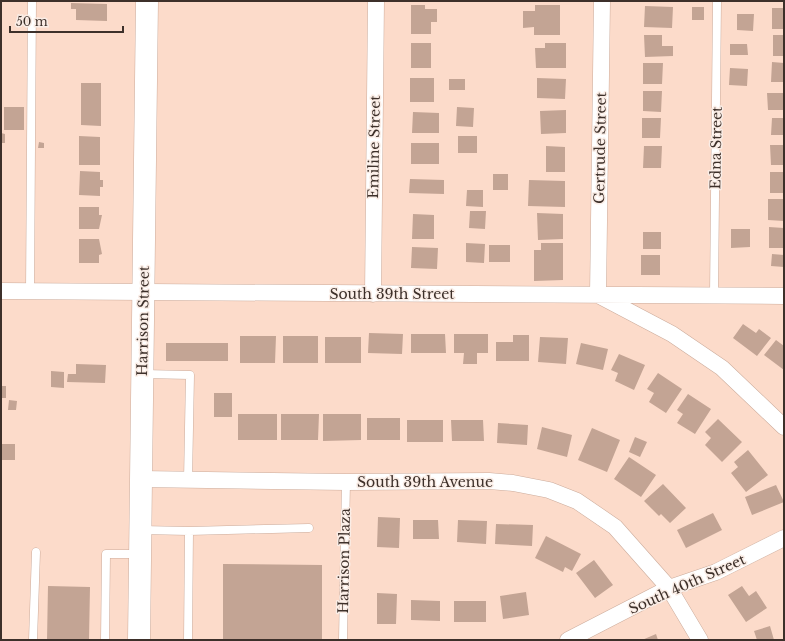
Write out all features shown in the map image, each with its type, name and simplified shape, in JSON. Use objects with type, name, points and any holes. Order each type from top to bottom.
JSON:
[{"type":"main road","name":"Harrison Street","points":[[139,640],[146,1]]},
{"type":"street","name":"Emiline Street","points":[[373,294],[376,1]]},
{"type":"street","name":"Gertrude Street","points":[[598,295],[602,1]]},
{"type":"street","name":"South 39th Street","points":[[1,291],[784,296]]},
{"type":"street","points":[[598,295],[672,334],[722,368],[784,427]]},
{"type":"street","name":"South 39th Avenue","points":[[141,479],[346,482],[489,481],[513,483],[549,490],[577,502],[615,526],[669,588],[700,640]]},
{"type":"street","name":"South 40th Street","points":[[568,640],[669,588],[716,572],[784,538]]},
{"type":"lane","points":[[30,292],[32,1]]},
{"type":"lane","name":"Edna Street","points":[[714,295],[717,1]]},
{"type":"lane","points":[[142,374],[190,375],[188,480]]},
{"type":"lane","name":"Harrison Plaza","points":[[343,640],[346,482]]},
{"type":"lane","points":[[141,530],[189,531],[309,528]]},
{"type":"lane","points":[[188,640],[189,531]]},
{"type":"lane","points":[[33,640],[36,552]]},
{"type":"lane","points":[[105,640],[106,554],[140,554]]},
{"type":"building","points":[[71,3],[107,4],[107,21],[76,20],[76,9],[71,9]]},
{"type":"building","points":[[411,5],[425,5],[425,9],[437,9],[437,22],[431,22],[431,34],[411,34]]},
{"type":"building","points":[[535,5],[560,5],[560,35],[534,35],[534,27],[523,28],[523,11],[535,11]]},
{"type":"building","points":[[645,6],[673,7],[672,28],[644,27]]},
{"type":"building","points":[[692,7],[704,7],[704,20],[692,20]]},
{"type":"building","points":[[772,8],[784,8],[784,29],[772,29]]},
{"type":"building","points":[[737,14],[754,14],[753,31],[737,30]]},
{"type":"building","points":[[644,35],[662,35],[662,46],[673,46],[673,56],[645,57]]},
{"type":"building","points":[[773,35],[784,35],[784,56],[773,56]]},
{"type":"building","points":[[411,43],[431,43],[431,68],[411,68]]},
{"type":"building","points":[[545,43],[566,43],[566,68],[536,68],[535,48],[545,48]]},
{"type":"building","points":[[730,44],[747,44],[748,55],[730,55]]},
{"type":"building","points":[[772,62],[784,63],[784,82],[771,82]]},
{"type":"building","points":[[643,63],[663,63],[662,84],[643,84]]},
{"type":"building","points":[[730,68],[748,69],[747,86],[729,85]]},
{"type":"building","points":[[410,78],[434,78],[434,102],[410,102]]},
{"type":"building","points":[[537,78],[566,79],[565,99],[537,98]]},
{"type":"building","points":[[449,79],[465,79],[465,90],[449,90]]},
{"type":"building","points":[[81,83],[101,83],[101,126],[81,125]]},
{"type":"building","points":[[643,91],[662,91],[661,112],[643,111]]},
{"type":"building","points":[[767,93],[784,93],[784,110],[768,110]]},
{"type":"building","points":[[4,107],[24,107],[24,130],[4,130]]},
{"type":"building","points":[[457,107],[474,108],[473,127],[456,126]]},
{"type":"building","points":[[566,110],[566,133],[541,134],[540,111]]},
{"type":"building","points":[[413,112],[439,113],[439,133],[412,133]]},
{"type":"building","points":[[642,118],[661,118],[660,138],[642,138]]},
{"type":"building","points":[[772,118],[784,118],[784,135],[771,135]]},
{"type":"building","points":[[1,133],[5,134],[5,143],[1,143]]},
{"type":"building","points":[[79,136],[100,137],[100,165],[79,165]]},
{"type":"building","points":[[458,136],[477,136],[477,153],[458,153]]},
{"type":"building","points":[[39,142],[44,143],[44,148],[38,148]]},
{"type":"building","points":[[411,143],[439,143],[439,164],[411,164]]},
{"type":"building","points":[[770,145],[784,145],[784,165],[771,165]]},
{"type":"building","points":[[546,146],[565,147],[565,172],[546,172]]},
{"type":"building","points":[[644,146],[662,146],[661,168],[643,168]]},
{"type":"building","points":[[80,171],[100,172],[100,180],[103,180],[103,187],[100,187],[100,196],[79,195]]},
{"type":"building","points":[[770,172],[784,172],[784,193],[770,193]]},
{"type":"building","points":[[493,174],[508,174],[508,190],[493,190]]},
{"type":"building","points":[[410,179],[444,180],[444,194],[409,193]]},
{"type":"building","points":[[529,180],[565,181],[565,207],[528,206]]},
{"type":"building","points":[[467,190],[483,190],[483,207],[466,206]]},
{"type":"building","points":[[768,199],[784,199],[784,221],[768,220]]},
{"type":"building","points":[[79,207],[99,207],[99,215],[102,215],[99,229],[79,229]]},
{"type":"building","points":[[470,211],[486,211],[485,229],[469,228]]},
{"type":"building","points":[[537,213],[563,214],[563,239],[538,240]]},
{"type":"building","points":[[413,214],[434,215],[434,239],[412,239]]},
{"type":"building","points":[[769,227],[784,228],[784,248],[769,248]]},
{"type":"building","points":[[731,229],[750,229],[750,247],[731,248]]},
{"type":"building","points":[[643,232],[661,232],[661,249],[643,249]]},
{"type":"building","points":[[79,239],[99,239],[102,254],[99,255],[99,263],[79,263]]},
{"type":"building","points":[[466,243],[485,244],[484,263],[466,262]]},
{"type":"building","points":[[541,243],[563,243],[563,280],[534,281],[534,250],[541,250]]},
{"type":"building","points":[[489,245],[510,245],[510,262],[489,262]]},
{"type":"building","points":[[412,247],[438,248],[437,269],[411,268]]},
{"type":"building","points":[[772,254],[784,255],[784,267],[771,266]]},
{"type":"building","points":[[641,255],[660,255],[660,275],[641,275]]},
{"type":"building","points":[[743,324],[756,333],[759,329],[771,338],[757,356],[733,338]]},
{"type":"building","points":[[369,333],[403,334],[402,354],[368,353]]},
{"type":"building","points":[[411,334],[445,334],[446,353],[411,353]]},
{"type":"building","points":[[454,334],[488,334],[488,353],[477,353],[477,364],[463,364],[464,353],[454,353]]},
{"type":"building","points":[[513,335],[529,335],[529,361],[496,361],[496,342],[513,342]]},
{"type":"building","points":[[240,336],[276,336],[275,363],[240,363]]},
{"type":"building","points":[[283,336],[318,336],[318,363],[283,363]]},
{"type":"building","points":[[325,337],[361,337],[361,363],[325,363]]},
{"type":"building","points":[[540,337],[568,338],[566,364],[538,362]]},
{"type":"building","points":[[776,340],[784,346],[784,370],[764,355]]},
{"type":"building","points":[[166,343],[228,343],[228,361],[166,361]]},
{"type":"building","points":[[581,343],[608,349],[603,370],[576,364]]},
{"type":"building","points":[[619,354],[645,365],[634,390],[615,381],[618,373],[611,370]]},
{"type":"building","points":[[76,364],[106,365],[105,383],[67,382],[68,374],[76,374]]},
{"type":"building","points":[[51,371],[64,372],[64,388],[51,387]]},
{"type":"building","points":[[658,373],[682,389],[666,413],[649,402],[654,393],[647,389]]},
{"type":"building","points":[[1,386],[6,386],[6,398],[1,398]]},
{"type":"building","points":[[214,393],[232,393],[232,417],[214,417]]},
{"type":"building","points":[[688,394],[711,409],[695,434],[677,423],[683,414],[677,410]]},
{"type":"building","points":[[9,400],[17,401],[16,410],[8,410]]},
{"type":"building","points":[[238,414],[277,414],[277,440],[238,440]]},
{"type":"building","points":[[281,414],[319,414],[318,440],[281,440]]},
{"type":"building","points":[[323,414],[361,414],[361,440],[323,441]]},
{"type":"building","points":[[367,418],[400,418],[400,440],[367,440]]},
{"type":"building","points":[[718,419],[742,442],[722,462],[705,445],[711,438],[705,432]]},
{"type":"building","points":[[407,420],[443,420],[443,442],[407,442]]},
{"type":"building","points":[[451,420],[483,420],[484,441],[452,441]]},
{"type":"building","points":[[498,423],[528,425],[527,445],[497,443]]},
{"type":"building","points":[[542,427],[572,435],[567,457],[537,449]]},
{"type":"building","points":[[592,428],[620,440],[607,472],[578,460]]},
{"type":"building","points":[[635,437],[647,442],[640,457],[629,452]]},
{"type":"building","points":[[1,444],[15,444],[15,460],[1,460]]},
{"type":"building","points":[[748,450],[768,475],[746,492],[731,473],[738,467],[734,462]]},
{"type":"building","points":[[629,457],[656,475],[641,497],[614,479]]},
{"type":"building","points":[[663,484],[686,508],[670,523],[661,514],[659,516],[644,501]]},
{"type":"building","points":[[776,485],[784,502],[752,515],[745,497]]},
{"type":"building","points":[[713,513],[722,530],[686,548],[677,530]]},
{"type":"building","points":[[378,517],[400,518],[399,548],[377,547]]},
{"type":"building","points":[[413,520],[438,520],[439,539],[413,539]]},
{"type":"building","points":[[458,520],[487,521],[486,544],[457,542]]},
{"type":"building","points":[[496,524],[533,525],[532,546],[495,544]]},
{"type":"building","points":[[546,536],[581,554],[572,571],[565,567],[563,572],[535,558]]},
{"type":"building","points":[[594,560],[613,585],[595,598],[576,573]]},
{"type":"building","points":[[223,564],[322,565],[322,640],[223,640]]},
{"type":"building","points":[[48,586],[90,587],[89,640],[47,640]]},
{"type":"building","points":[[742,586],[749,596],[756,591],[767,608],[746,622],[728,595]]},
{"type":"building","points":[[526,592],[529,615],[503,619],[500,596]]},
{"type":"building","points":[[377,593],[397,594],[396,624],[377,624]]},
{"type":"building","points":[[411,600],[440,601],[440,621],[411,620]]},
{"type":"building","points":[[454,601],[486,601],[486,622],[454,622]]},
{"type":"building","points":[[770,626],[774,640],[757,640],[754,631]]},
{"type":"building","points":[[656,634],[658,640],[642,640]]}]
